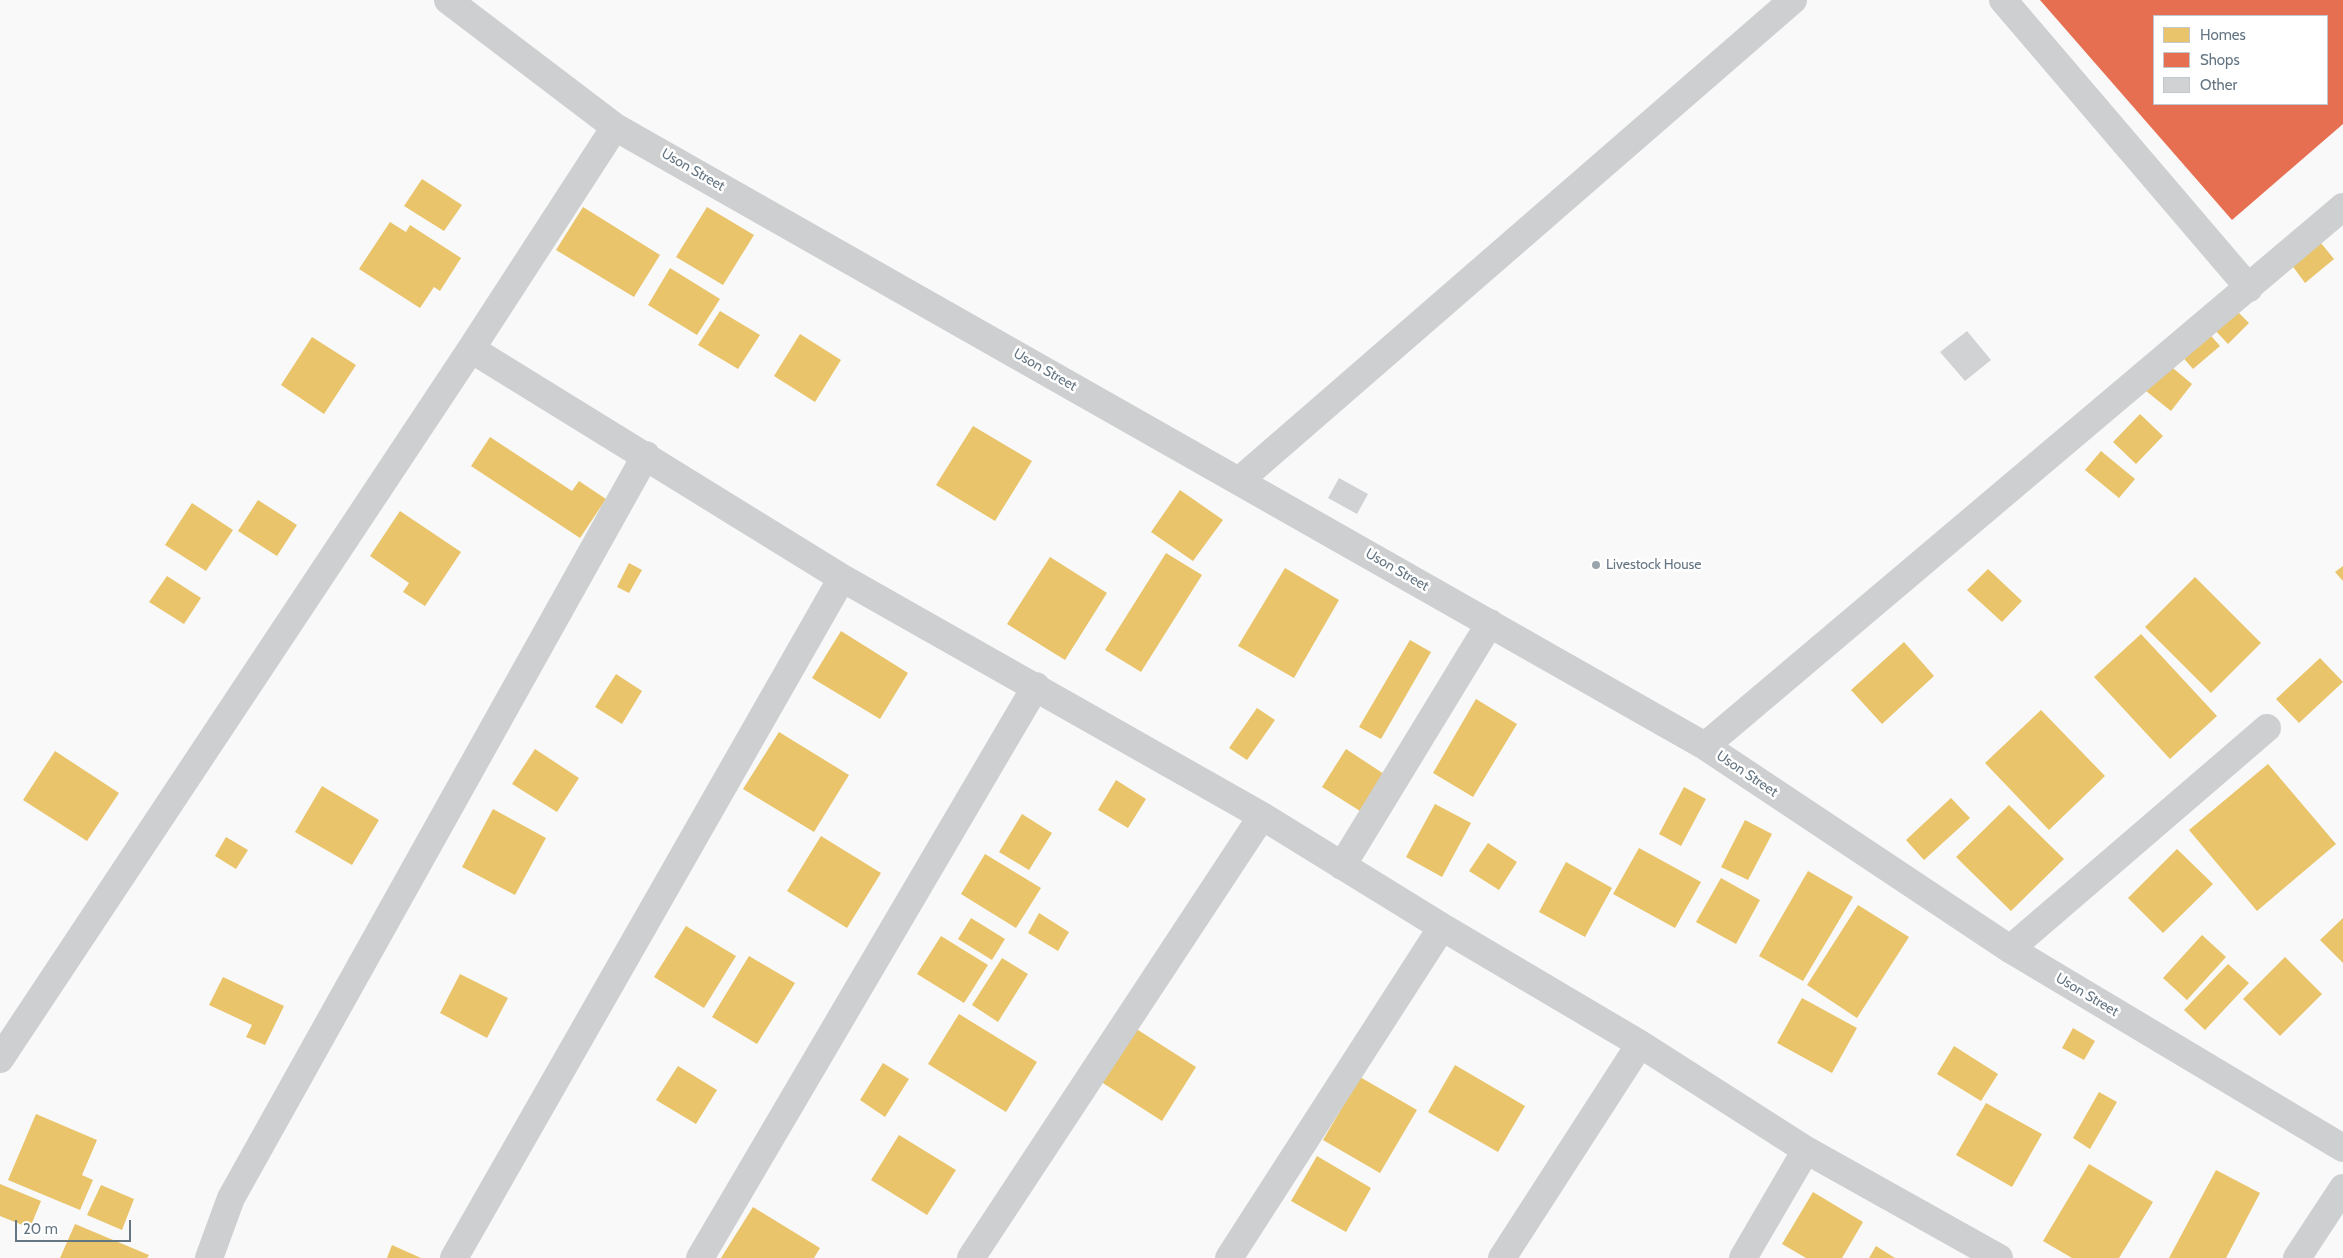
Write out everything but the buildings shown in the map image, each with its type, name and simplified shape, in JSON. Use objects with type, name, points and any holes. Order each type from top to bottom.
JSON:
[{"type":"street","name":"Uson Street","points":[[448,0],[616,127],[1705,746],[2010,949],[2340,1140]]},
{"type":"street","points":[[1240,480],[1793,0]]},
{"type":"street","points":[[2003,0],[2249,288]]},
{"type":"street","points":[[0,1059],[472,349],[616,127]]},
{"type":"street","points":[[1705,746],[2343,207]]},
{"type":"street","points":[[472,349],[842,578],[1036,686],[1262,816],[1442,927],[1640,1044],[1806,1150],[1989,1256]]},
{"type":"street","points":[[209,1258],[231,1198],[646,455]]},
{"type":"street","points":[[454,1258],[842,578]]},
{"type":"street","points":[[1342,866],[1490,623]]},
{"type":"street","points":[[700,1258],[1036,686]]},
{"type":"street","points":[[2010,949],[2266,728]]},
{"type":"street","points":[[971,1258],[1262,816]]},
{"type":"street","points":[[1229,1258],[1442,927]]},
{"type":"street","points":[[1502,1258],[1640,1044]]},
{"type":"street","points":[[1743,1258],[1806,1150]]},
{"type":"street","points":[[2297,1258],[2343,1188]]},
{"type":"place","name":"Livestock House","points":[[1596,565]]}]
